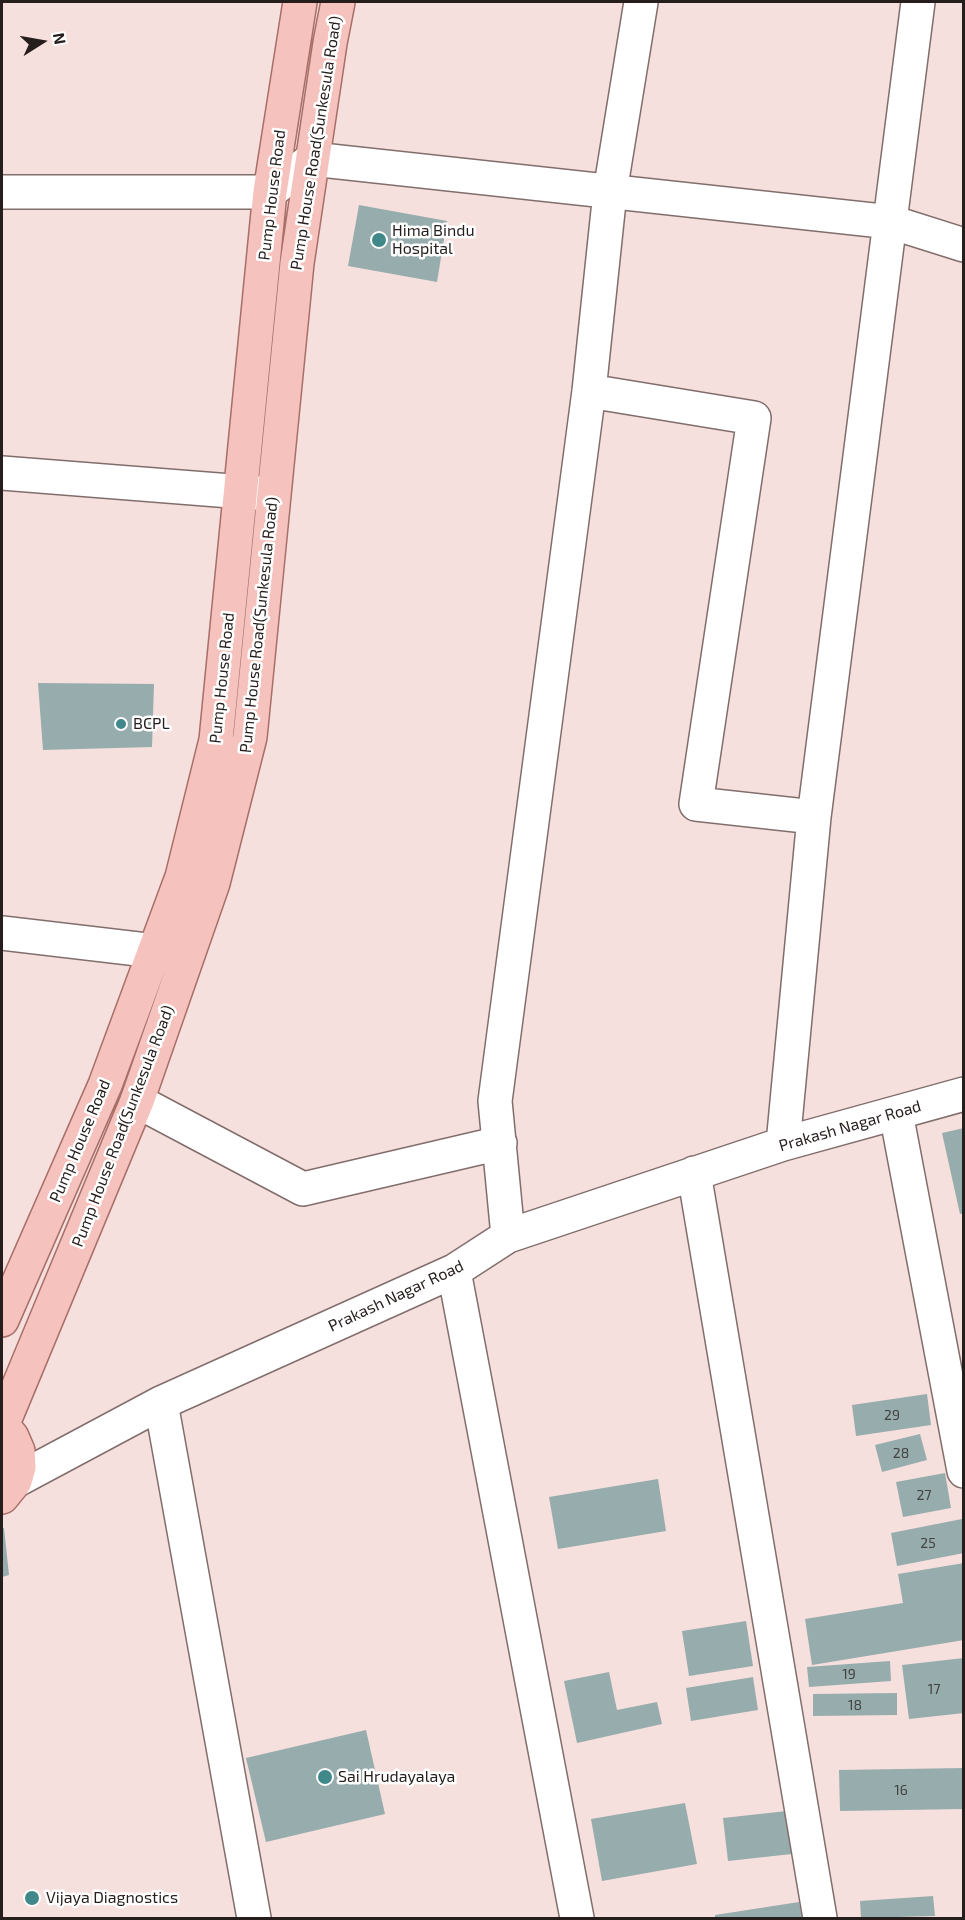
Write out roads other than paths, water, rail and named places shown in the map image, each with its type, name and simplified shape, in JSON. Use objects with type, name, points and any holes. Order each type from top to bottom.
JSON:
[{"type":"main road","name":"Pump House Road","points":[[2,1320],[105,1085],[183,877],[216,740],[270,192],[300,2]]},
{"type":"main road","name":"Pump House Road(Sunkesula Road)","points":[[2,1425],[136,1101],[213,883],[250,737],[297,263],[338,2]]},
{"type":"main road","points":[[2,1425],[12,1437],[18,1451],[19,1467],[8,1489]]},
{"type":"street","points":[[508,1236],[495,1101],[589,391],[610,192],[641,2]]},
{"type":"street","points":[[783,1144],[814,817],[918,2]]},
{"type":"street","points":[[2,192],[270,192],[312,159],[891,222],[963,245]]},
{"type":"street","points":[[589,391],[754,418],[696,804],[814,817]]},
{"type":"street","points":[[2,473],[273,494]]},
{"type":"street","points":[[2,933],[155,951]]},
{"type":"street","name":"Prakash Nagar Road","points":[[8,1489],[161,1403],[454,1271],[508,1236],[783,1144],[963,1094]]},
{"type":"street","points":[[136,1101],[303,1189],[500,1143]]},
{"type":"street","points":[[896,1113],[963,1471]]},
{"type":"street","points":[[694,1173],[820,1918]]},
{"type":"street","points":[[454,1271],[577,1918]]},
{"type":"street","points":[[161,1403],[254,1918]]},
{"type":"place","name":"Hima Bindu Hospital","points":[[379,240]]},
{"type":"place","name":"BCPL","points":[[121,724]]},
{"type":"place","name":"Sai Hrudayalaya","points":[[325,1777]]},
{"type":"place","name":"Vijaya Diagnostics","points":[[32,1898]]}]
